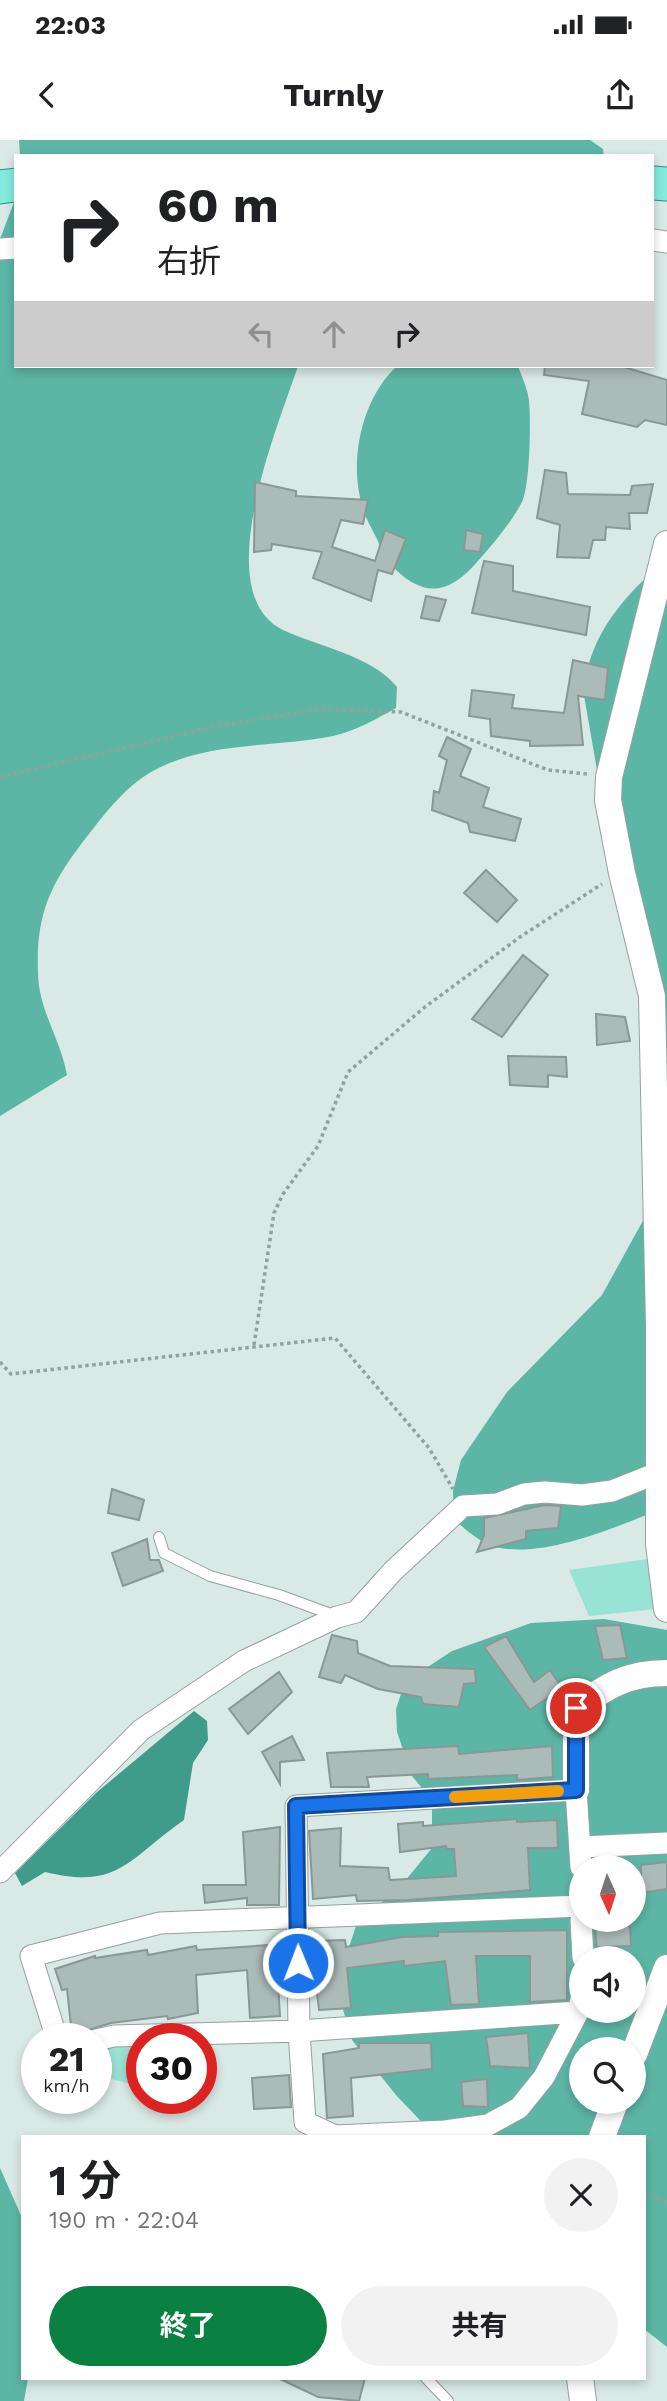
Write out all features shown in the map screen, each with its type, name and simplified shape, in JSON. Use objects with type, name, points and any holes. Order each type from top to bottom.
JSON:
[{"type":"street","points":[[667,544],[610,777],[608,800],[622,873],[652,996],[660,1472],[667,1609]]},
{"type":"street","points":[[0,1872],[141,1730],[244,1661],[337,1617],[356,1612],[393,1571],[463,1506],[497,1504],[524,1494],[545,1492],[582,1495],[612,1490],[660,1472]]},
{"type":"street","points":[[581,1855],[576,1790],[576,1708],[612,1683],[645,1673],[667,1673]]},
{"type":"street","points":[[333,2135],[305,2122],[299,2031],[296,1806],[576,1790]]},
{"type":"street","points":[[593,1855],[667,1843]]},
{"type":"street","points":[[52,2023],[31,1955],[160,1923],[569,1907]]},
{"type":"street","points":[[641,2037],[667,1968]]},
{"type":"street","points":[[112,2036],[299,2031],[569,2007]]},
{"type":"street","points":[[357,2135],[445,2131],[488,2125],[520,2108],[544,2077],[571,2023]]},
{"type":"street","points":[[603,2135],[611,2114]]},
{"type":"street","points":[[580,2380],[583,2401]]},
{"type":"lane","points":[[159,1537],[164,1553],[209,1576],[279,1595],[337,1617]]},
{"type":"lane","points":[[428,2380],[448,2401]]},
{"type":"path","points":[[0,777],[217,726],[319,709],[401,712],[548,770],[610,777]]},
{"type":"path","points":[[254,1345],[274,1213],[283,1195],[318,1146],[348,1072],[425,1007],[520,937],[570,902],[622,873]]},
{"type":"path","points":[[0,1362],[11,1374],[335,1338],[429,1448],[463,1506]]},
{"type":"path","points":[[646,2193],[667,2203]]},
{"type":"shaded area","points":[[19,140],[590,140],[603,149],[604,154],[20,154]]},
{"type":"shaded area","points":[[14,202],[14,368],[297,368],[265,465],[255,506],[249,546],[251,581],[261,610],[283,630],[359,659],[386,676],[397,687],[396,708],[358,728],[333,736],[199,754],[149,773],[127,790],[70,859],[46,904],[42,919],[38,954],[39,988],[67,1075],[0,1116],[0,239]]},
{"type":"shaded area","points":[[395,368],[519,368],[525,384],[530,423],[527,482],[522,502],[513,518],[472,568],[453,583],[439,588],[431,589],[415,584],[394,568],[363,509],[357,472],[361,433],[374,396]]},
{"type":"shaded area","points":[[667,558],[667,1507],[562,1544],[520,1550],[500,1548],[481,1541],[454,1520],[453,1491],[461,1460],[507,1392],[602,1295],[645,1217],[656,1069],[618,890],[583,690],[594,650],[612,616]]},
{"type":"shaded area","points":[[655,1558],[656,1609],[589,1616],[569,1570]]},
{"type":"shaded area","points":[[604,1619],[667,1630],[667,2347],[646,2331],[646,2135],[434,2135],[396,2095],[352,2040],[342,2006],[340,1974],[356,1926],[405,1881],[432,1848],[432,1800],[412,1776],[397,1732],[396,1709],[405,1682],[452,1651],[531,1623]]},
{"type":"shaded area","points":[[194,1711],[207,1721],[208,1740],[193,1763],[184,1820],[135,1858],[107,1874],[70,1877],[45,1872],[22,1886],[15,1873],[96,1793]]},
{"type":"shaded area","points":[[126,2043],[126,2083],[112,2079],[112,2046]]},
{"type":"shaded area","points":[[0,2168],[21,2215],[21,2380],[28,2380],[24,2401],[0,2401]]},
{"type":"building","points":[[545,368],[628,368],[667,380],[667,425],[645,420],[637,427],[582,414],[589,381],[544,375]]},
{"type":"building","points":[[545,470],[566,473],[568,494],[630,495],[632,486],[653,484],[647,513],[629,513],[630,529],[606,527],[605,540],[593,540],[589,558],[557,557],[560,525],[537,518]]},
{"type":"building","points":[[255,482],[296,491],[296,496],[368,500],[363,524],[341,520],[332,547],[375,561],[385,530],[406,539],[392,574],[378,570],[371,601],[313,578],[322,552],[272,544],[271,550],[254,552]]},
{"type":"building","points":[[466,530],[483,534],[480,552],[464,550]]},
{"type":"building","points":[[484,561],[513,566],[513,591],[590,607],[586,635],[472,613]]},
{"type":"building","points":[[426,596],[446,600],[439,621],[421,618]]},
{"type":"building","points":[[573,660],[608,668],[605,700],[578,696],[583,745],[530,746],[530,741],[491,736],[490,719],[469,716],[472,690],[514,695],[512,708],[564,713]]},
{"type":"building","points":[[447,737],[471,749],[460,776],[489,788],[483,807],[521,819],[515,841],[470,832],[468,823],[432,810],[434,791],[439,793],[447,760],[439,756]]},
{"type":"building","points":[[486,870],[517,900],[497,922],[464,893]]},
{"type":"building","points":[[523,955],[548,975],[502,1037],[472,1019]]},
{"type":"building","points":[[596,1014],[625,1017],[630,1041],[597,1045]]},
{"type":"building","points":[[508,1056],[566,1057],[567,1077],[548,1075],[548,1087],[510,1085]]},
{"type":"building","points":[[112,1489],[144,1500],[139,1520],[108,1513]]},
{"type":"building","points":[[545,1505],[561,1506],[558,1528],[526,1531],[526,1539],[477,1552],[484,1535],[484,1518]]},
{"type":"building","points":[[147,1539],[150,1560],[159,1560],[163,1571],[123,1586],[112,1553]]},
{"type":"building","points":[[620,1625],[627,1658],[603,1660],[595,1626]]},
{"type":"building","points":[[332,1635],[357,1641],[358,1653],[390,1666],[475,1669],[476,1683],[464,1684],[459,1707],[423,1704],[421,1697],[378,1689],[345,1675],[341,1683],[319,1677]]},
{"type":"building","points":[[506,1636],[534,1682],[550,1670],[562,1688],[530,1710],[484,1647]]},
{"type":"building","points":[[279,1672],[292,1692],[248,1734],[229,1709]]},
{"type":"building","points":[[292,1736],[304,1760],[280,1762],[280,1784],[262,1752]]},
{"type":"building","points":[[458,1746],[459,1754],[552,1746],[553,1777],[517,1780],[517,1775],[428,1779],[428,1774],[367,1777],[369,1787],[331,1787],[327,1753]]},
{"type":"building","points":[[517,1819],[517,1822],[557,1820],[558,1848],[528,1848],[530,1890],[408,1900],[357,1901],[356,1895],[313,1899],[309,1831],[341,1828],[340,1866],[388,1868],[390,1880],[456,1876],[454,1849],[447,1849],[446,1846],[400,1852],[398,1824],[423,1822],[423,1826]]},
{"type":"building","points":[[280,1827],[279,1905],[247,1905],[247,1898],[205,1903],[203,1885],[246,1885],[243,1832]]},
{"type":"building","points":[[667,1862],[667,1889],[646,1892],[646,1864]]},
{"type":"building","points":[[567,1930],[567,2000],[530,2002],[530,1956],[476,1956],[479,2004],[451,2005],[445,1961],[404,1966],[404,1961],[347,1968],[351,2008],[319,2010],[311,1941],[345,1940],[346,1947],[402,1937],[438,1936],[438,1932]]},
{"type":"building","points":[[595,1932],[630,1932],[631,1946],[597,1946]]},
{"type":"building","points":[[285,1944],[285,1965],[277,1966],[280,2016],[250,2018],[247,1970],[196,1975],[198,2013],[168,2019],[167,2016],[111,2023],[71,2023],[67,1989],[62,1990],[55,1969],[95,1956],[147,1950],[148,1955],[196,1946],[197,1950]]},
{"type":"building","points":[[528,2033],[530,2068],[490,2066],[486,2037]]},
{"type":"building","points":[[359,2043],[431,2043],[432,2069],[351,2078],[353,2116],[327,2118],[323,2054],[359,2048]]},
{"type":"building","points":[[289,2075],[291,2107],[254,2109],[252,2078]]},
{"type":"building","points":[[487,2079],[488,2107],[463,2106],[461,2082]]},
{"type":"building","points":[[282,2380],[364,2380],[359,2401],[318,2397]]},
{"type":"slow traffic","points":[[455,1797],[558,1791]]},
{"type":"route","points":[[298,1963],[296,1806],[576,1790],[576,1708]]}]
